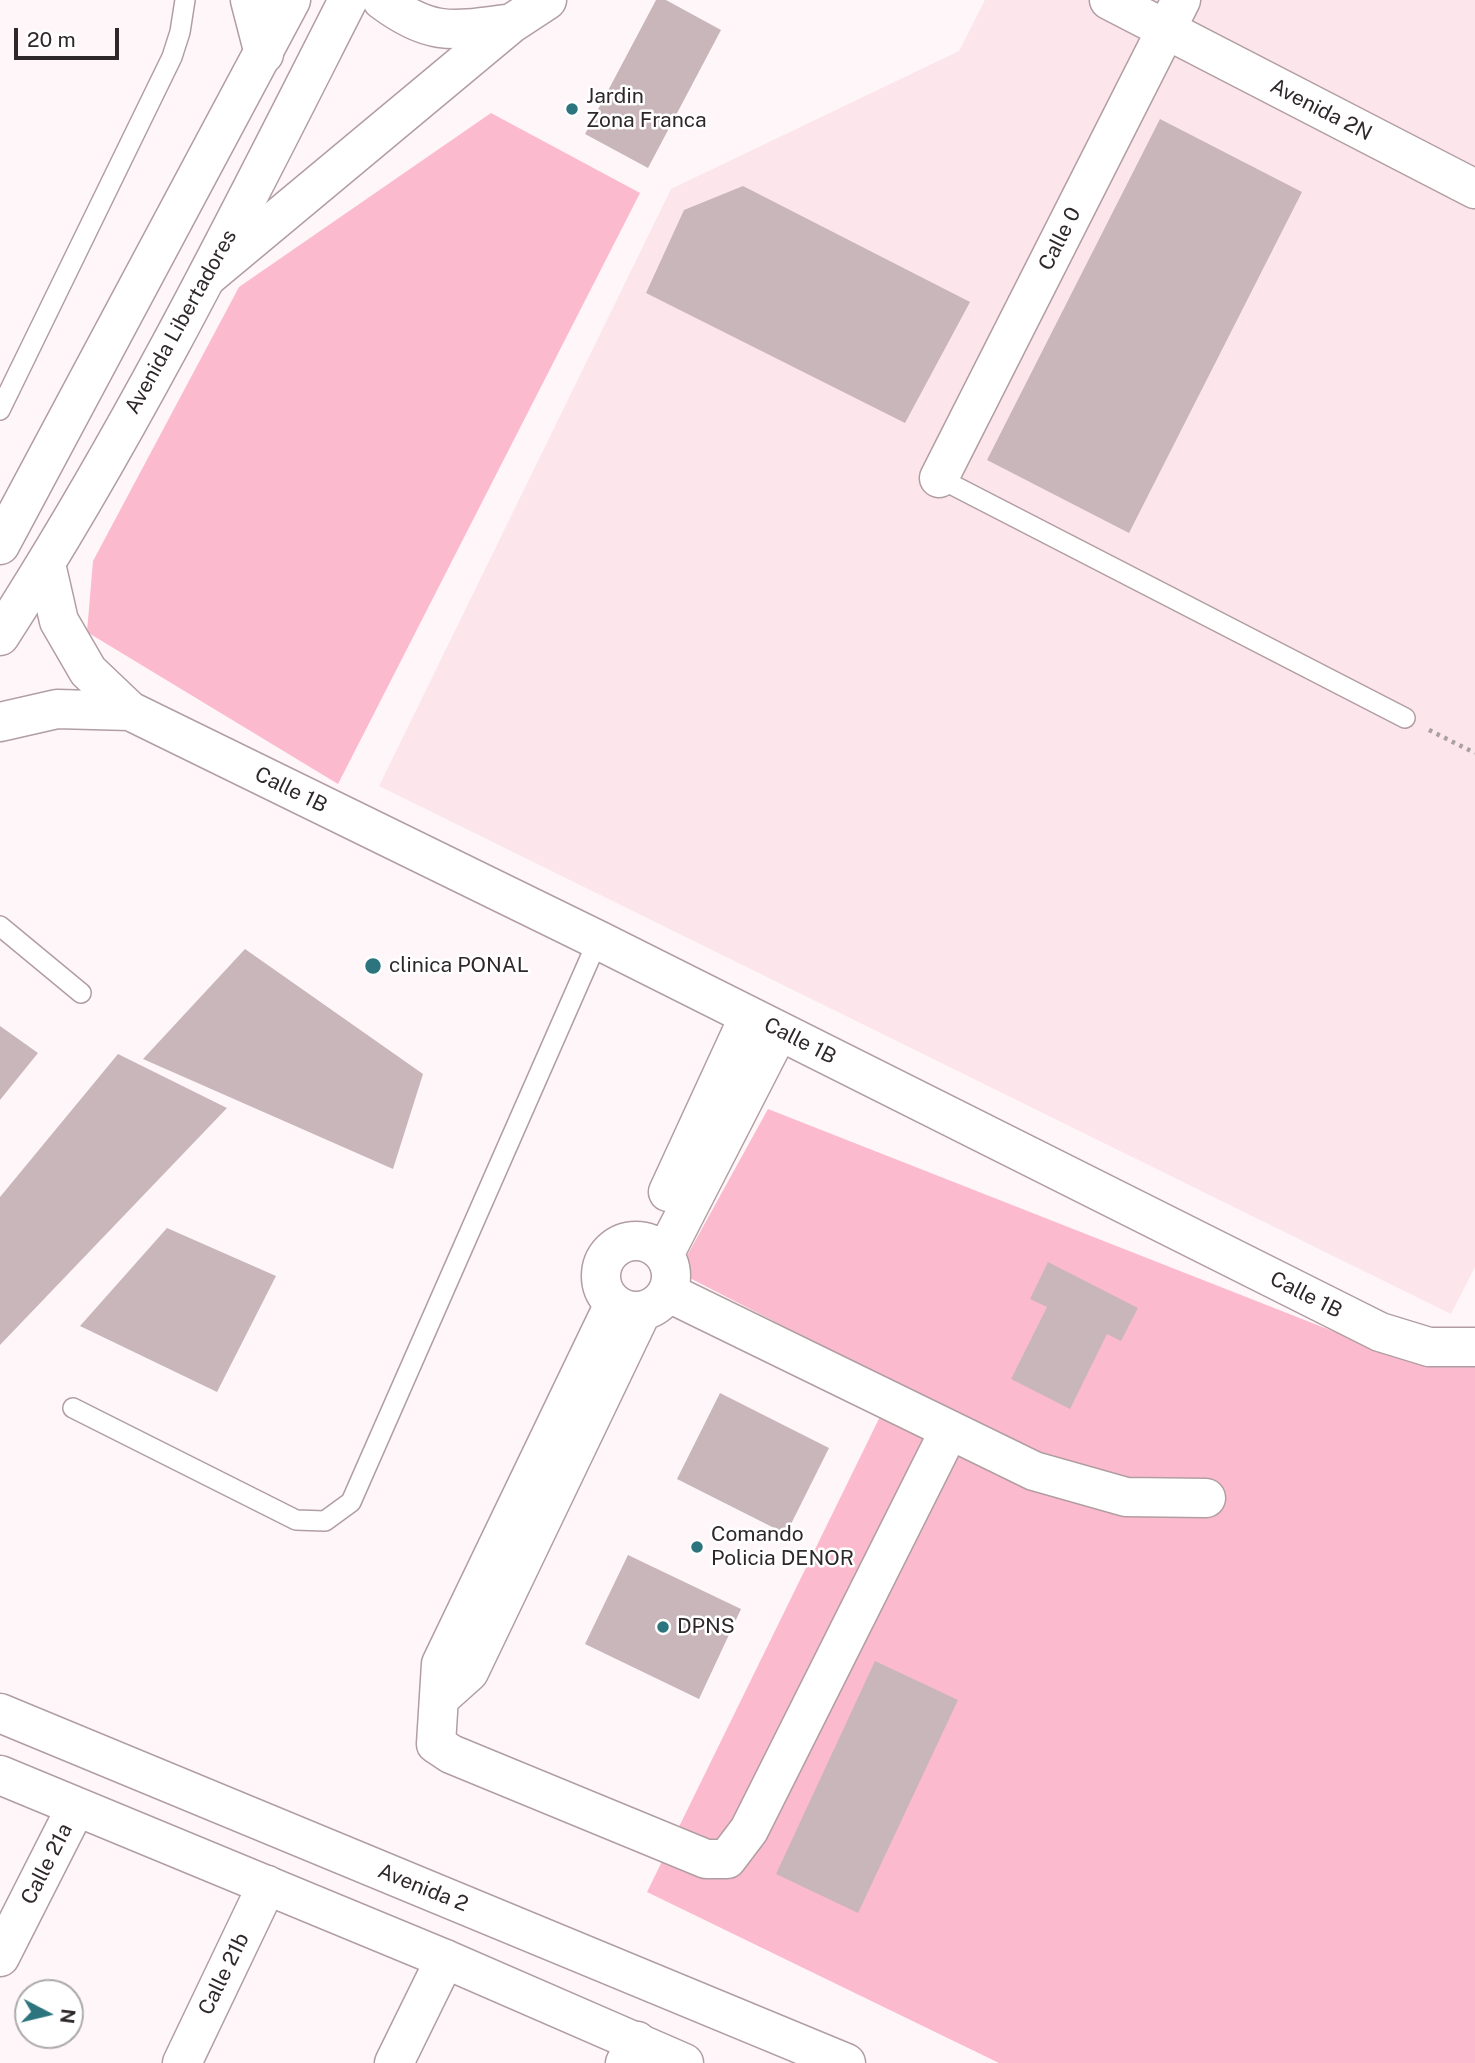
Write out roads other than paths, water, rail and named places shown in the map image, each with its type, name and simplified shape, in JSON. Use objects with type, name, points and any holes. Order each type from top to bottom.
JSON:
[{"type":"street","points":[[250,0],[264,54]]},
{"type":"street","points":[[0,545],[291,0]]},
{"type":"street","name":"Avenida Libertadores","points":[[0,636],[46,564],[207,278],[348,0]]},
{"type":"street","points":[[382,0],[406,19],[430,29],[465,30],[512,23]]},
{"type":"street","points":[[207,278],[512,23],[547,0]]},
{"type":"street","name":"Avenida 2N","points":[[1109,0],[1174,15],[1475,189]]},
{"type":"street","name":"Calle 0","points":[[939,478],[1174,15]]},
{"type":"street","name":"Calle 1B","points":[[46,564],[59,621],[64,631],[88,671],[130,711],[598,940],[1380,1332],[1430,1347],[1475,1346]]},
{"type":"street","name":"Calle 1B","points":[[0,722],[57,709],[130,711]]},
{"type":"street","points":[[654,1248],[764,1023]]},
{"type":"street","points":[[949,1431],[749,1830],[727,1859],[706,1859],[451,1754],[436,1744],[440,1697],[469,1672],[641,1302],[671,1279],[670,1266],[654,1248],[621,1243],[604,1260],[601,1284],[641,1302],[949,1431],[1034,1471],[1126,1497],[1206,1498]]},
{"type":"street","name":"Avenida 2","points":[[0,1713],[846,2063]]},
{"type":"street","points":[[0,1776],[445,1959],[631,2052],[684,2063]]},
{"type":"street","name":"Calle 21a","points":[[0,1957],[75,1809]]},
{"type":"street","name":"Calle 21b","points":[[182,2063],[267,1885]]},
{"type":"street","points":[[394,2063],[445,1959]]},
{"type":"lane","points":[[0,411],[172,57],[180,32],[185,0]]},
{"type":"lane","points":[[939,478],[1405,718]]},
{"type":"lane","points":[[0,926],[81,993]]},
{"type":"lane","points":[[73,1408],[296,1520],[325,1521],[351,1502],[598,940]]},
{"type":"place","name":"Jardin Zona Franca","points":[[572,109]]},
{"type":"place","name":"clinica PONAL","points":[[373,966]]},
{"type":"place","name":"Comando Policia DENOR","points":[[697,1547]]},
{"type":"place","name":"DPNS","points":[[663,1627]]}]
